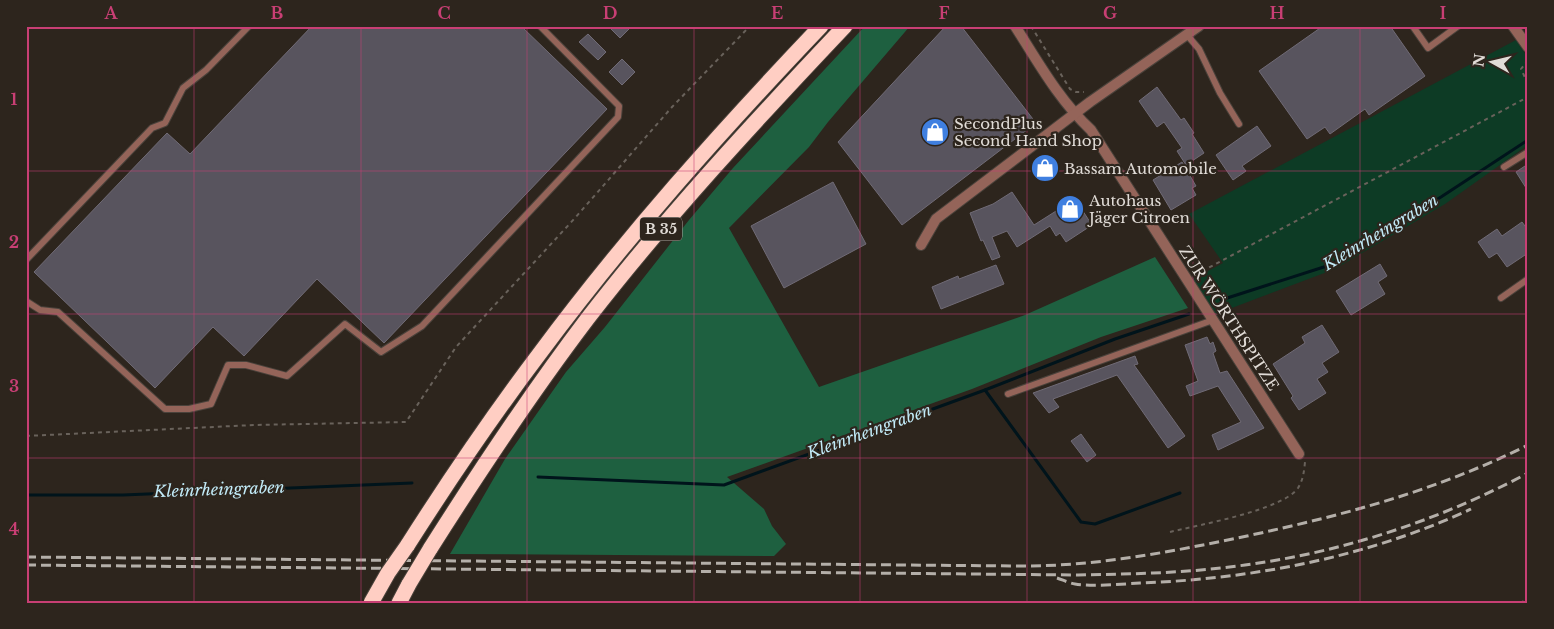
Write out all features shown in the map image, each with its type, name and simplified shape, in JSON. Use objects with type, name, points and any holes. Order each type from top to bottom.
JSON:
[{"type":"highway","name":"B 35","points":[[407,546],[452,477],[539,354],[601,274],[704,153],[821,26]]},
{"type":"highway","name":"B 35","points":[[399,603],[430,549],[495,446],[559,356],[616,283],[714,168],[845,26]]},
{"type":"highway","points":[[371,603],[388,573],[407,546]]},
{"type":"highway","points":[[380,603],[395,575],[407,546]]},
{"type":"highway","points":[[403,603],[409,584]]},
{"type":"street","name":"ZUR WÖRTHSPITZE","points":[[1015,26],[1074,114],[1091,130],[1299,454]]},
{"type":"street","points":[[921,245],[936,219],[1074,114],[1199,26]]},
{"type":"street","points":[[1513,26],[1528,47]]},
{"type":"lane","points":[[26,260],[152,128],[166,123],[183,88],[206,70],[249,26]]},
{"type":"lane","points":[[26,301],[40,310],[58,312],[165,409],[189,410],[211,404],[228,365],[246,365],[287,376],[345,324],[381,352],[422,326],[618,116],[619,106],[540,26]]},
{"type":"lane","points":[[1417,26],[1414,28],[1428,48],[1458,26]]},
{"type":"lane","points":[[1186,35],[1199,49],[1220,93],[1239,124]]},
{"type":"lane","points":[[1504,167],[1528,152]]},
{"type":"lane","points":[[1501,298],[1528,278]]},
{"type":"lane","points":[[1008,394],[1213,320]]},
{"type":"path","points":[[26,436],[254,425],[406,422],[456,347],[568,225],[672,107],[750,26]]},
{"type":"path","points":[[1031,26],[1070,89],[1076,92],[1086,92]]},
{"type":"path","points":[[1186,280],[1526,98],[1528,85],[1521,69],[1528,60]]},
{"type":"path","points":[[1170,532],[1270,507],[1288,498],[1298,489],[1303,478],[1305,462],[1299,454]]},
{"type":"path","points":[[1520,603],[1528,599]]},
{"type":"green space","points":[[865,26],[910,26],[809,147],[729,228],[819,387],[1025,315],[1155,257],[1188,308],[1101,337],[972,389],[727,477],[764,509],[772,526],[786,544],[774,556],[450,554],[505,459],[566,372],[605,327],[689,220],[733,168]]},
{"type":"green space","points":[[1516,40],[1528,58],[1528,145],[1445,204],[1335,269],[1216,314],[1193,279],[1223,263],[1189,214]]},
{"type":"building","points":[[312,26],[521,26],[607,109],[384,343],[317,279],[244,356],[213,327],[155,388],[34,272],[167,133],[190,154]]},
{"type":"building","points":[[608,26],[632,26],[620,38]]},
{"type":"building","name":"SecondPlus Second Hand Shop","points":[[946,26],[961,26],[1036,123],[902,225],[838,142]]},
{"type":"building","points":[[1323,26],[1390,26],[1425,76],[1369,115],[1365,109],[1330,134],[1325,127],[1307,139],[1259,71]]},
{"type":"building","points":[[588,34],[606,52],[598,60],[579,42]]},
{"type":"building","points":[[622,59],[635,72],[622,85],[609,72]]},
{"type":"building","points":[[1157,87],[1181,120],[1184,118],[1204,153],[1186,165],[1177,151],[1182,148],[1164,122],[1157,127],[1139,101]]},
{"type":"building","points":[[1257,126],[1271,146],[1242,166],[1246,171],[1233,180],[1216,155]]},
{"type":"building","points":[[1182,162],[1196,186],[1192,188],[1196,195],[1171,210],[1153,180]]},
{"type":"building","points":[[1528,164],[1528,191],[1516,172]]},
{"type":"building","points":[[833,182],[866,244],[784,288],[751,226]]},
{"type":"building","points":[[1012,192],[1034,225],[1075,199],[1092,225],[1066,242],[1060,233],[1056,236],[1050,226],[1017,247],[1007,231],[992,237],[1000,257],[992,260],[983,240],[981,241],[970,213],[993,204]]},
{"type":"building","points":[[1522,222],[1528,230],[1528,253],[1507,267],[1497,253],[1489,258],[1478,242],[1497,229],[1502,236]]},
{"type":"building","points":[[1380,264],[1387,276],[1378,282],[1385,294],[1351,315],[1336,291]]},
{"type":"building","points":[[996,265],[1004,284],[941,309],[932,287],[958,276],[959,279]]},
{"type":"building","points":[[1322,325],[1339,352],[1322,363],[1328,372],[1317,379],[1326,393],[1299,410],[1291,398],[1293,396],[1273,364],[1305,343],[1302,337]]},
{"type":"building","points":[[1207,337],[1210,344],[1213,342],[1216,351],[1213,353],[1220,373],[1227,371],[1264,428],[1218,450],[1212,435],[1241,422],[1218,386],[1190,396],[1186,386],[1198,381],[1185,345]]},
{"type":"building","points":[[1135,356],[1138,364],[1134,365],[1185,436],[1168,448],[1117,375],[1053,399],[1059,407],[1049,413],[1033,393]]},
{"type":"building","points":[[1081,434],[1096,455],[1087,462],[1071,441]]},
{"type":"waterway","name":"Kleinrheingraben","points":[[1221,300],[1330,265],[1441,197],[1528,140]]},
{"type":"waterway","name":"Kleinrheingraben","points":[[538,477],[724,485],[985,390],[1115,339],[1189,314]]},
{"type":"waterway","points":[[985,390],[1081,522],[1095,524],[1180,493]]},
{"type":"waterway","name":"Kleinrheingraben","points":[[26,495],[123,495],[412,483]]},
{"type":"railway","points":[[26,557],[1015,566],[1074,564],[1189,548],[1356,510],[1459,476],[1528,445]]},
{"type":"railway","points":[[26,565],[1078,575],[1141,574],[1245,565],[1318,552],[1354,543],[1426,519],[1495,490],[1528,473]]},
{"type":"railway","points":[[1057,578],[1075,584],[1107,585],[1182,581],[1267,570],[1351,552],[1392,540],[1432,526],[1471,509]]},
{"type":"place","name":"SecondPlus Second Hand Shop","points":[[935,132]]},
{"type":"place","name":"Bassam Automobile","points":[[1045,168]]},
{"type":"place","name":"Autohaus Jäger Citroen","points":[[1070,209]]}]
